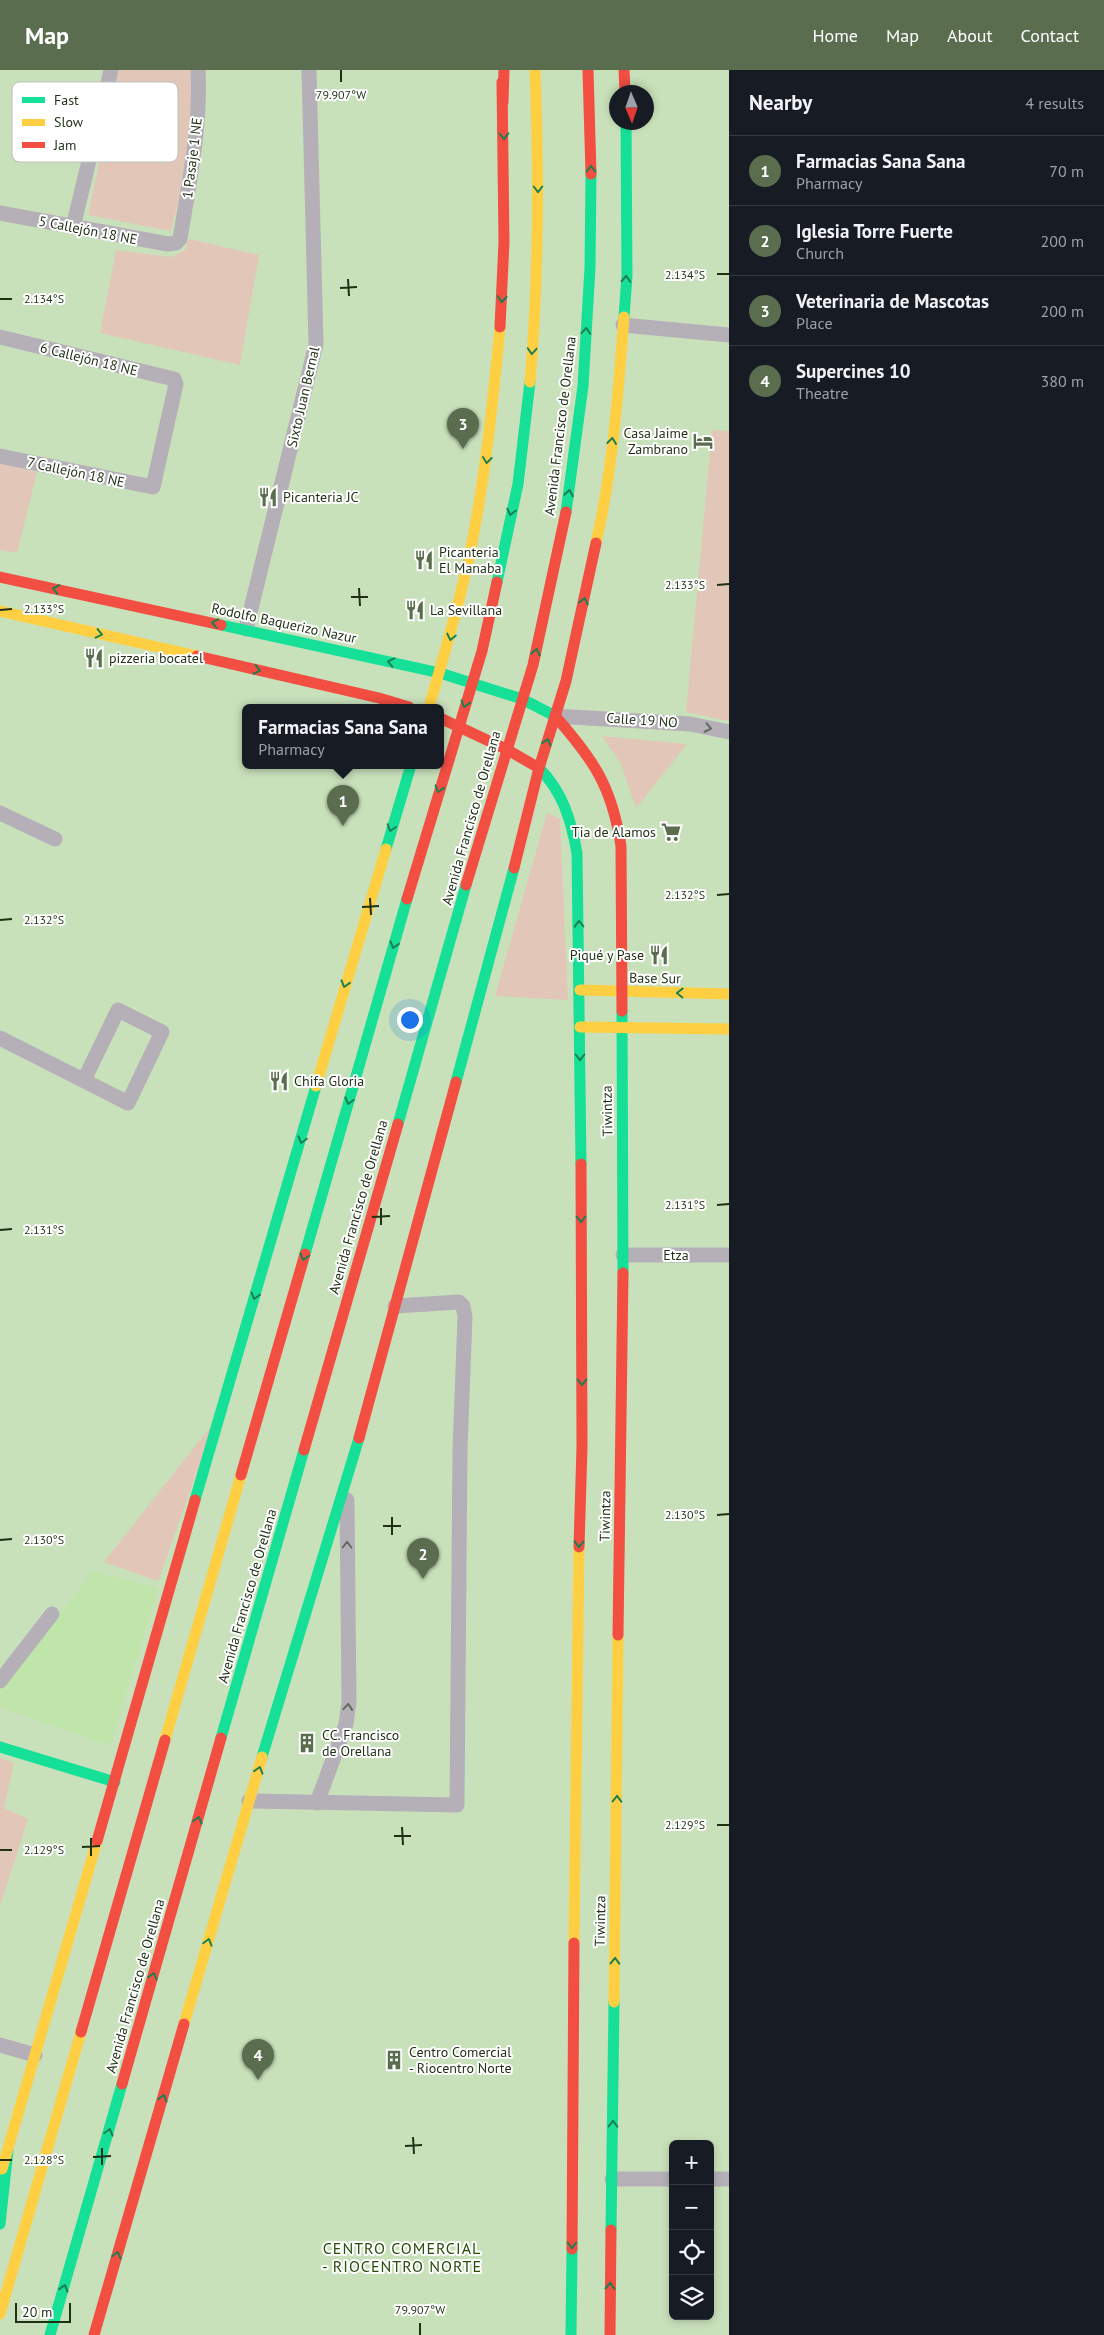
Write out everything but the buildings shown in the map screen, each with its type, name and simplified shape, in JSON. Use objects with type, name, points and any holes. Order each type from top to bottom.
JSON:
[{"type":"main road","points":[[430,704],[450,642],[484,482],[496,381],[504,271],[505,158],[503,70]]},
{"type":"main road","points":[[0,2314],[438,792],[482,651],[518,484],[530,380],[537,267],[538,152],[535,70]]},
{"type":"main road","name":"Avenida Francisco de Orellana","points":[[50,2335],[506,749],[533,665],[570,494],[583,386],[590,268],[591,150],[588,70]]},
{"type":"main road","points":[[624,70],[625,85]]},
{"type":"main road","points":[[94,2335],[249,1801],[347,1479],[525,827],[539,768],[568,672],[604,508],[618,397],[626,276],[626,130]]},
{"type":"main road","name":"Rodolfo Baquerizo Nazur","points":[[0,577],[440,673],[522,699],[555,716]]},
{"type":"main road","points":[[0,612],[399,704]]},
{"type":"main road","name":"Tiwintza","points":[[555,716],[595,763],[610,797],[618,822],[621,846],[623,1255],[610,2335]]},
{"type":"main road","points":[[444,720],[506,749],[539,768]]},
{"type":"main road","name":"Tiwintza","points":[[539,768],[563,798],[574,833],[577,853],[580,990],[582,1447],[576,1686],[571,2335]]},
{"type":"main road","points":[[0,2176],[268,1251],[295,1164],[343,991],[411,769]]},
{"type":"main road","name":"Base Sur","points":[[580,990],[729,994]]},
{"type":"main road","points":[[580,1028],[729,1029]]},
{"type":"main road","points":[[0,1747],[115,1782]]},
{"type":"main road","points":[[0,2224],[8,2150]]},
{"type":"street","name":"1 Pasaje 1 NE","points":[[176,243],[180,239],[193,154],[198,111],[198,70]]},
{"type":"street","name":"Sixto Juan Bernal","points":[[246,630],[316,344],[309,70]]},
{"type":"street","points":[[73,227],[89,162]]},
{"type":"street","name":"5 Callejón 18 NE","points":[[0,213],[168,244],[176,243]]},
{"type":"street","points":[[623,326],[729,335]]},
{"type":"street","name":"6 Callejón 18 NE","points":[[0,337],[174,379],[176,384],[153,487]]},
{"type":"street","name":"7 Callejón 18 NE","points":[[0,456],[148,488],[153,487]]},
{"type":"street","name":"Calle 19 NO","points":[[555,716],[690,724],[729,732]]},
{"type":"street","points":[[0,813],[55,839]]},
{"type":"street","points":[[0,1038],[128,1103],[162,1032],[118,1010],[84,1080]]},
{"type":"street","name":"Etza","points":[[623,1255],[729,1255]]},
{"type":"street","points":[[249,1801],[458,1806],[460,1449],[465,1317],[463,1306],[459,1302],[394,1306]]},
{"type":"street","points":[[317,1803],[346,1724],[349,1702],[347,1479]]},
{"type":"street","points":[[0,1681],[52,1614]]},
{"type":"street","points":[[0,2045],[35,2055]]},
{"type":"street","points":[[612,2179],[669,2179]]},
{"type":"street","points":[[714,2179],[729,2179]]},
{"type":"shaded area","points":[[119,70],[191,70],[192,117],[185,175],[171,231],[88,215],[99,162],[178,162],[178,82],[116,82]]},
{"type":"shaded area","points":[[189,239],[259,255],[240,365],[100,333],[116,250],[171,257],[185,250]]},
{"type":"shaded area","points":[[712,430],[729,431],[729,721],[686,712]]},
{"type":"shaded area","points":[[0,463],[37,472],[17,553],[0,550]]},
{"type":"shaded area","points":[[602,736],[687,744],[636,808],[621,764]]},
{"type":"shaded area","points":[[547,813],[560,819],[568,1000],[495,996]]},
{"type":"shaded area","points":[[215,1421],[158,1581],[104,1562]]},
{"type":"shaded area","points":[[93,1571],[158,1588],[110,1746],[0,1707],[0,1691]]},
{"type":"shaded area","points":[[0,1758],[14,1763],[4,1808],[28,1819],[0,1906]]},
{"type":"traffic: fast","points":[[624,317],[627,276],[626,130]]},
{"type":"traffic: fast","points":[[566,512],[583,386],[590,268],[591,174]]},
{"type":"traffic: fast","points":[[497,582],[518,484],[530,382]]},
{"type":"traffic: fast","points":[[221,625],[440,673],[522,699],[555,716]]},
{"type":"traffic: fast","points":[[539,768],[554,787],[565,807],[577,853],[581,1164]]},
{"type":"traffic: fast","points":[[386,849],[410,769]]},
{"type":"traffic: fast","points":[[456,1082],[514,868]]},
{"type":"traffic: fast","points":[[398,1124],[466,885]]},
{"type":"traffic: fast","points":[[305,1254],[407,899]]},
{"type":"traffic: fast","points":[[622,1011],[623,1273]]},
{"type":"traffic: fast","points":[[195,1500],[316,1086]]},
{"type":"traffic: fast","points":[[262,1757],[359,1438]]},
{"type":"traffic: fast","points":[[221,1738],[304,1450]]},
{"type":"traffic: fast","points":[[0,1747],[115,1782]]},
{"type":"traffic: fast","points":[[611,2230],[614,2002]]},
{"type":"traffic: fast","points":[[50,2335],[122,2084]]},
{"type":"traffic: fast","points":[[0,2224],[8,2150]]},
{"type":"traffic: fast","points":[[571,2335],[572,2249]]},
{"type":"traffic: slow","points":[[530,382],[537,226],[535,70]]},
{"type":"traffic: slow","points":[[596,543],[611,459],[624,317]]},
{"type":"traffic: slow","points":[[430,704],[446,650],[470,553],[488,440],[500,327]]},
{"type":"traffic: slow","points":[[0,611],[197,656]]},
{"type":"traffic: slow","points":[[316,1086],[386,849]]},
{"type":"traffic: slow","points":[[580,990],[729,994]]},
{"type":"traffic: slow","points":[[580,1027],[729,1029]]},
{"type":"traffic: slow","points":[[165,1740],[241,1475]]},
{"type":"traffic: slow","points":[[574,1943],[579,1547]]},
{"type":"traffic: slow","points":[[614,2002],[618,1635]]},
{"type":"traffic: slow","points":[[184,2024],[262,1757]]},
{"type":"traffic: slow","points":[[2,2169],[97,1841]]},
{"type":"traffic: slow","points":[[0,2314],[81,2032]]},
{"type":"traffic: jam","points":[[503,102],[504,70]]},
{"type":"traffic: jam","points":[[588,70],[591,174]]},
{"type":"traffic: jam","points":[[624,70],[625,85]]},
{"type":"traffic: jam","points":[[500,327],[504,242],[502,82]]},
{"type":"traffic: jam","points":[[466,885],[533,665],[566,512]]},
{"type":"traffic: jam","points":[[514,868],[539,768],[566,681],[596,543]]},
{"type":"traffic: jam","points":[[0,577],[221,625]]},
{"type":"traffic: jam","points":[[407,899],[482,651],[497,582]]},
{"type":"traffic: jam","points":[[197,656],[399,704]]},
{"type":"traffic: jam","points":[[555,716],[591,761],[599,775],[617,825],[621,846],[622,1011]]},
{"type":"traffic: jam","points":[[444,720],[506,749],[539,768]]},
{"type":"traffic: jam","points":[[359,1438],[456,1082]]},
{"type":"traffic: jam","points":[[304,1450],[398,1124]]},
{"type":"traffic: jam","points":[[579,1547],[582,1447],[581,1164]]},
{"type":"traffic: jam","points":[[241,1475],[305,1254]]},
{"type":"traffic: jam","points":[[618,1635],[623,1273]]},
{"type":"traffic: jam","points":[[97,1841],[195,1500]]},
{"type":"traffic: jam","points":[[122,2084],[221,1738]]},
{"type":"traffic: jam","points":[[81,2032],[165,1740]]},
{"type":"traffic: jam","points":[[572,2249],[574,1943]]},
{"type":"traffic: jam","points":[[94,2335],[184,2024]]},
{"type":"traffic: jam","points":[[610,2335],[611,2230]]},
{"type":"place","name":"Casa Jaime Zambrano","points":[[703,441]]},
{"type":"place","name":"Veterinaria de Mascotas","points":[[463,449]]},
{"type":"place","name":"Picanteria JC","points":[[268,497]]},
{"type":"place","name":"Picanteria El Manaba","points":[[424,560]]},
{"type":"place","name":"La Sevillana","points":[[415,610]]},
{"type":"place","name":"pizzeria bocatel","points":[[94,658]]},
{"type":"place","name":"Farmacias Sana Sana","points":[[343,826]]},
{"type":"place","name":"Tia de Alamos","points":[[671,832]]},
{"type":"place","name":"Piqué y Pase","points":[[659,955]]},
{"type":"place","name":"Chifa Gloria","points":[[279,1081]]},
{"type":"place","name":"Iglesia Torre Fuerte","points":[[423,1579]]},
{"type":"place","name":"CC. Francisco de Orellana","points":[[307,1743]]},
{"type":"place","name":"Centro Comercial - Riocentro Norte","points":[[394,2060]]},
{"type":"place","name":"Supercines 10","points":[[258,2080]]},
{"type":"district","name":"CENTRO COMERCIAL - RIOCENTRO NORTE","points":[[402,2257]]}]
